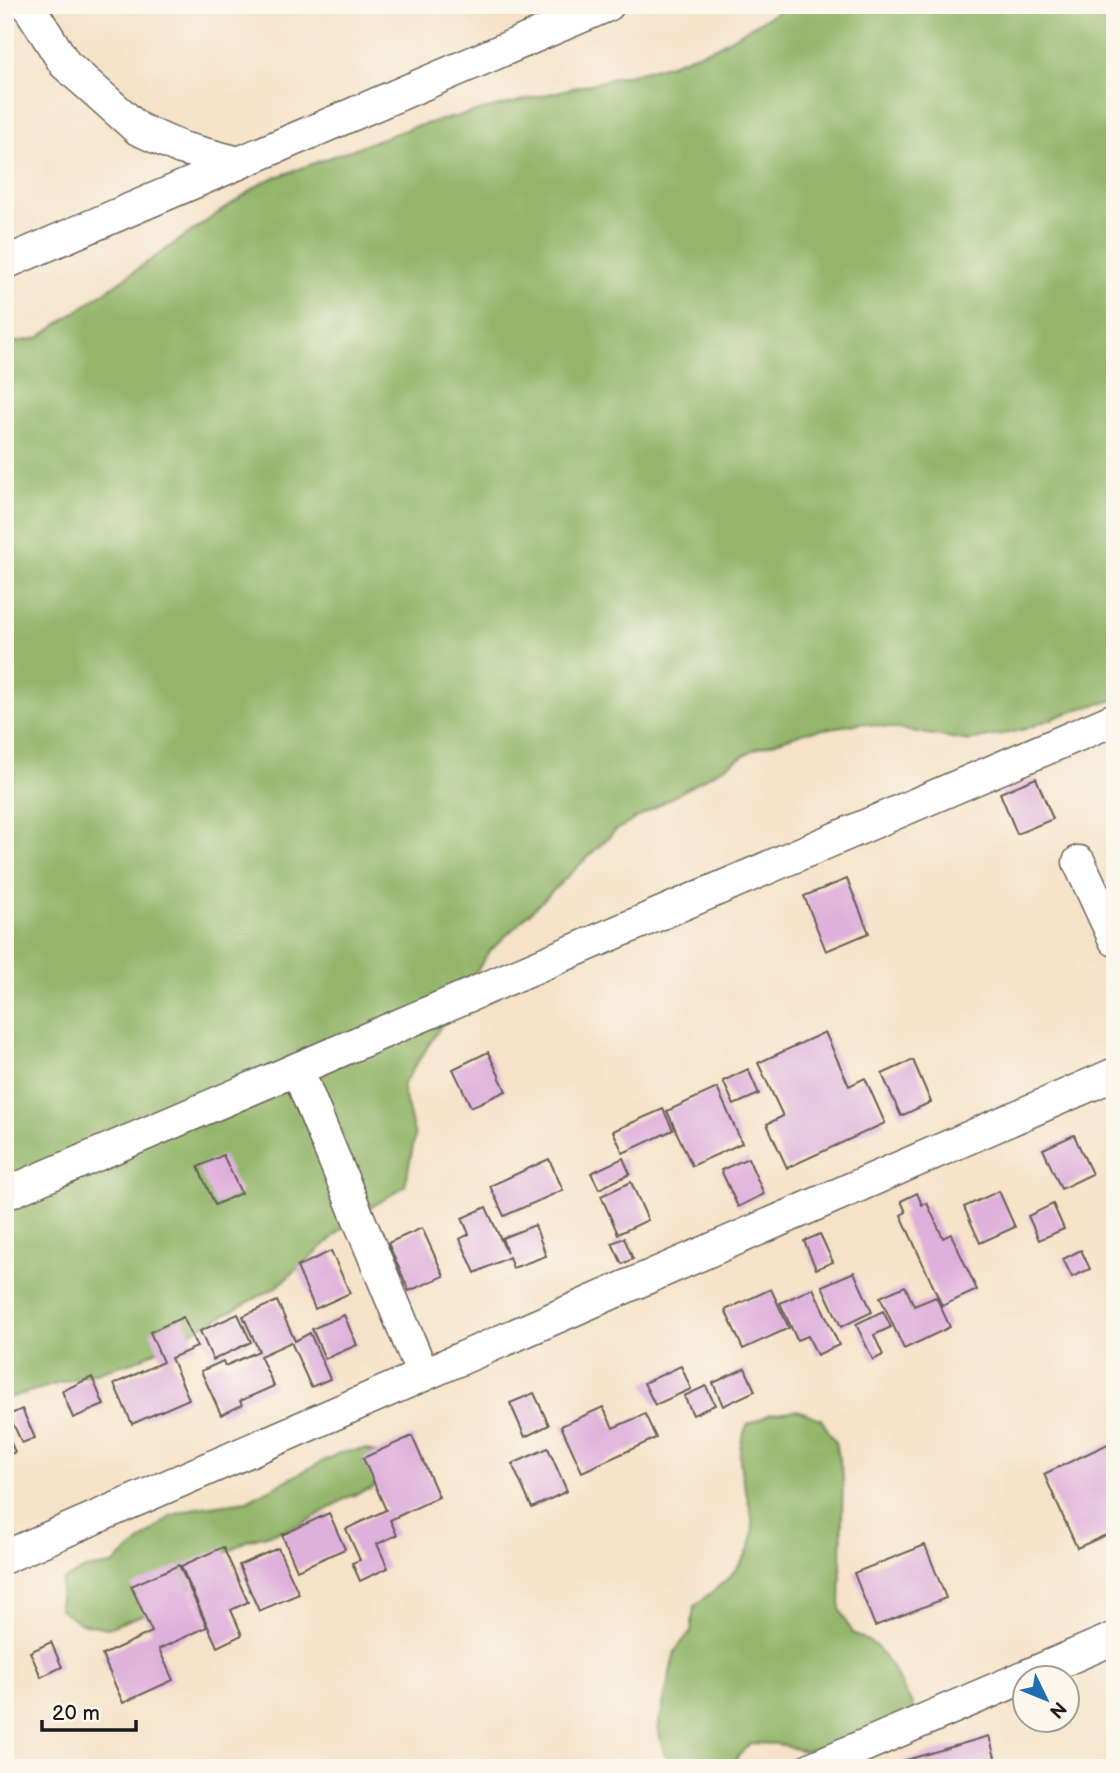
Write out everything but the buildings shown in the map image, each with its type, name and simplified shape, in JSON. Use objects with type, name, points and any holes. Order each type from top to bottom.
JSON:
[{"type":"street","points":[[28,5],[65,64],[138,129],[181,148],[239,163]]},
{"type":"street","points":[[5,263],[608,5]]},
{"type":"street","points":[[5,1194],[1115,719]]},
{"type":"street","points":[[1079,862],[1115,940]]},
{"type":"street","points":[[297,1069],[424,1375]]},
{"type":"street","points":[[5,1557],[1115,1074]]},
{"type":"street","points":[[812,1768],[1115,1638]]},
{"type":"green space","points":[[789,5],[1115,5],[1115,700],[1078,709],[1022,730],[970,741],[862,723],[805,732],[755,749],[615,831],[489,952],[402,1086],[415,1136],[405,1186],[356,1217],[277,1287],[136,1361],[5,1399],[5,344],[38,338],[263,182],[413,127],[668,65],[716,47]]},
{"type":"green space","points":[[797,1410],[821,1419],[835,1442],[843,1476],[840,1609],[851,1632],[875,1645],[891,1666],[916,1712],[830,1746],[803,1751],[777,1744],[750,1743],[728,1768],[679,1768],[664,1754],[658,1728],[675,1651],[691,1631],[694,1606],[732,1574],[745,1558],[751,1543],[753,1528],[741,1469],[740,1448],[743,1435],[747,1425],[771,1414]]},
{"type":"green space","points":[[365,1449],[389,1457],[373,1488],[348,1497],[299,1526],[248,1540],[224,1554],[187,1591],[163,1607],[108,1628],[80,1623],[59,1608],[62,1581],[85,1569],[112,1565],[171,1516],[196,1508],[247,1501],[339,1453]]}]
